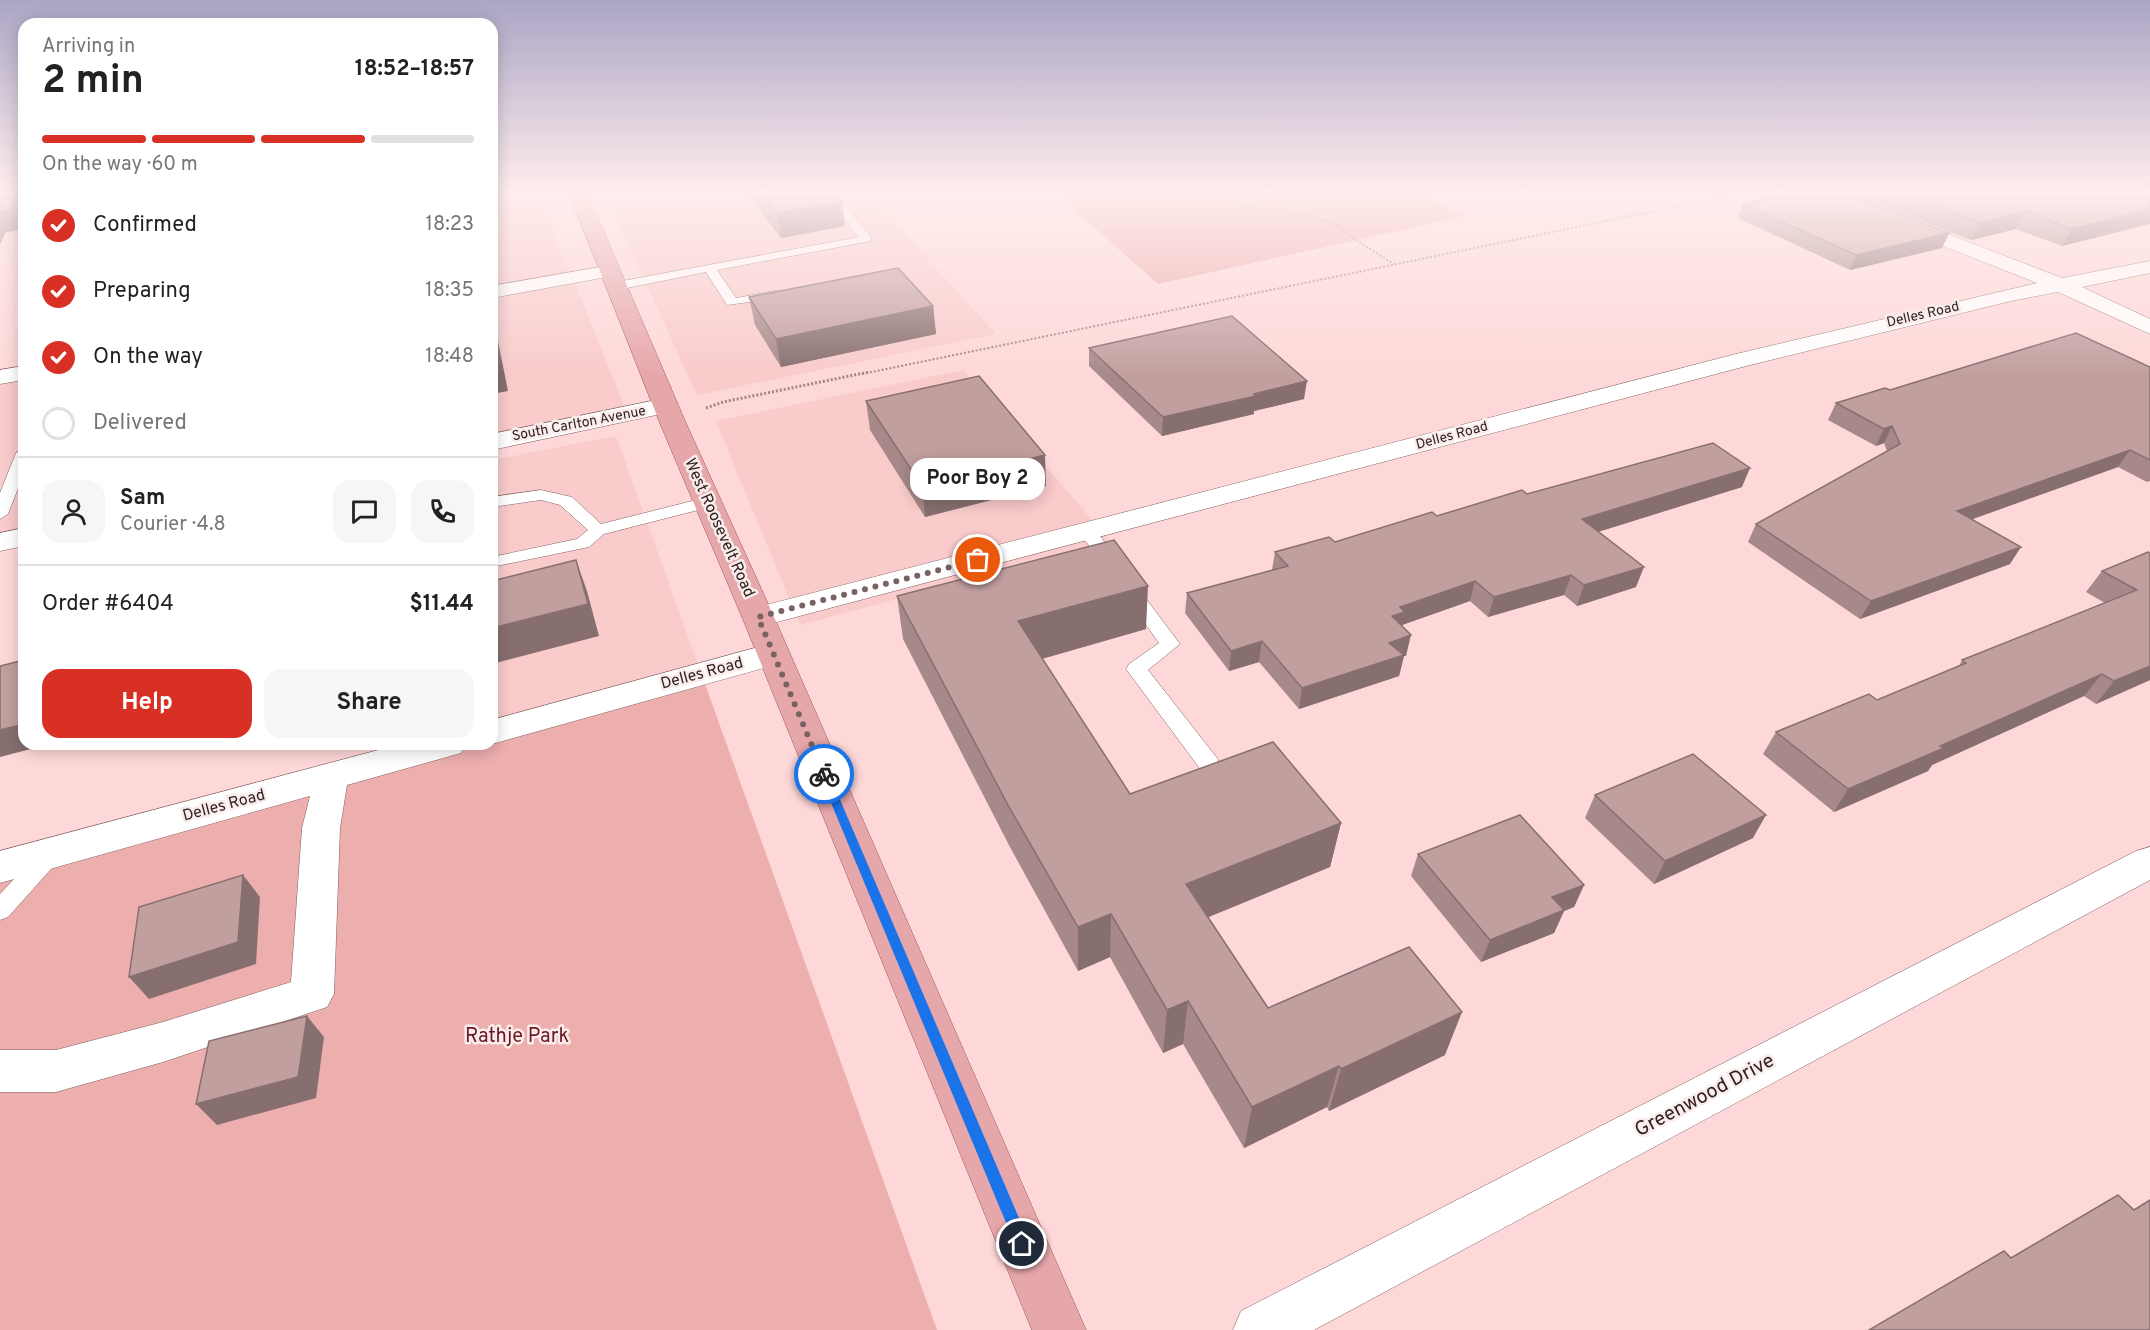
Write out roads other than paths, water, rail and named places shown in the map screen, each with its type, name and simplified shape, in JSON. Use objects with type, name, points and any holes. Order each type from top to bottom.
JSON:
[{"type":"main road","name":"West Roosevelt Road","points":[[603,252],[1059,1330]]},
{"type":"street","points":[[1975,252],[2062,286],[2150,327]]},
{"type":"street","name":"Delles Road","points":[[498,730],[766,636],[1088,532],[1744,359],[1913,317],[2150,267]]},
{"type":"street","points":[[498,291],[614,279]]},
{"type":"street","name":"South Carlton Avenue","points":[[498,441],[666,406]]},
{"type":"street","points":[[0,542],[18,538]]},
{"type":"street","name":"Delles Road","points":[[0,867],[426,750]]},
{"type":"street","points":[[0,1071],[56,1071],[163,1042],[312,994],[321,828],[328,797],[329,777]]},
{"type":"street","name":"Greenwood Drive","points":[[1260,1330],[2150,862]]},
{"type":"lane","points":[[614,279],[710,268],[796,252]]},
{"type":"lane","points":[[710,268],[732,302],[789,292]]},
{"type":"lane","points":[[0,514],[18,468]]},
{"type":"lane","points":[[498,501],[541,495],[566,501],[598,530]]},
{"type":"lane","points":[[498,561],[583,543],[598,530],[708,502]]},
{"type":"lane","points":[[1088,532],[1170,644],[1136,669],[1209,764]]},
{"type":"lane","points":[[0,910],[53,852]]},
{"type":"place","name":"Poor Boy 2","points":[[978,560]]},
{"type":"park label","name":"Rathje Park","points":[[517,1037]]}]
